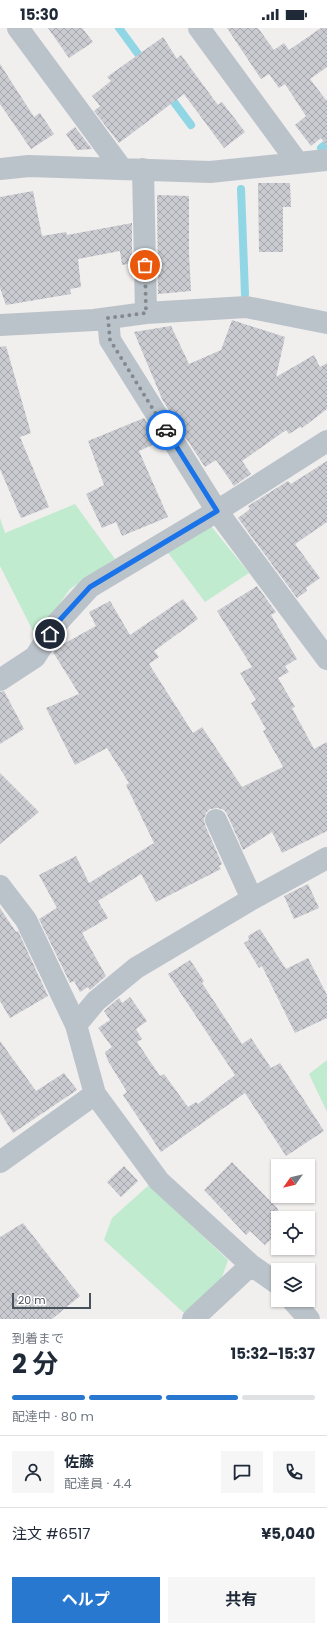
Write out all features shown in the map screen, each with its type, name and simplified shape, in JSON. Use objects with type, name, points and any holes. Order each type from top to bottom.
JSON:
[{"type":"street","points":[[18,28],[133,169],[146,313]]},
{"type":"street","points":[[199,28],[298,163]]},
{"type":"street","points":[[0,169],[28,166],[210,172],[327,160]]},
{"type":"street","points":[[0,325],[94,320],[146,313],[246,306],[327,323]]},
{"type":"street","points":[[108,318],[110,340],[217,511],[327,659]]},
{"type":"street","points":[[0,680],[35,657],[57,623],[90,587],[217,511],[327,441]]},
{"type":"street","points":[[216,820],[252,898]]},
{"type":"street","points":[[76,1025],[96,1001],[136,968],[252,898],[327,858]]},
{"type":"street","points":[[0,886],[26,920],[76,1025],[95,1094],[159,1181],[251,1265],[271,1279]]},
{"type":"street","points":[[0,1162],[95,1094]]},
{"type":"street","points":[[193,1319],[251,1265]]},
{"type":"street","points":[[298,1307],[309,1319]]},
{"type":"green space","points":[[75,504],[115,559],[70,589],[36,637],[0,566],[0,518],[5,533]]},
{"type":"green space","points":[[211,526],[249,573],[205,602],[166,550]]},
{"type":"green space","points":[[327,1060],[327,1112],[309,1074]]},
{"type":"green space","points":[[149,1185],[228,1260],[221,1280],[184,1313],[104,1240],[112,1218]]},
{"type":"building","points":[[48,28],[82,28],[93,42],[69,58]]},
{"type":"building","points":[[227,28],[258,28],[274,50],[284,43],[289,50],[321,28],[327,28],[327,67],[310,79],[326,100],[327,99],[327,147],[321,138],[311,146],[295,125],[306,116],[285,84],[279,88],[269,74],[261,79]]},
{"type":"building","points":[[163,37],[177,59],[181,55],[218,105],[222,102],[245,132],[224,148],[184,94],[119,143],[94,111],[100,106],[92,96],[111,81],[107,77]]},
{"type":"building","points":[[0,64],[34,117],[40,113],[54,134],[31,149],[0,104]]},
{"type":"building","points":[[75,127],[92,149],[77,150],[66,134]]},
{"type":"building","points":[[258,183],[290,183],[291,207],[283,207],[283,252],[259,252]]},
{"type":"building","points":[[33,191],[42,236],[66,232],[67,235],[132,223],[132,263],[122,265],[120,251],[78,259],[81,287],[70,289],[71,294],[6,305],[0,288],[0,197]]},
{"type":"building","points":[[157,195],[189,196],[189,254],[191,291],[158,294]]},
{"type":"building","points":[[232,320],[285,337],[276,377],[314,355],[320,367],[327,363],[327,409],[302,428],[300,427],[289,434],[286,430],[242,461],[251,474],[234,486],[216,460],[205,467],[182,432],[162,399],[134,332],[171,326],[189,364],[221,350]]},
{"type":"building","points":[[6,346],[31,433],[20,437],[49,507],[21,518],[0,469],[0,347]]},
{"type":"building","points":[[144,418],[159,442],[139,451],[168,517],[122,536],[116,522],[102,528],[86,494],[104,485],[88,441]]},
{"type":"building","points":[[327,461],[327,522],[295,544],[320,578],[306,588],[307,591],[297,598],[238,518],[250,509],[248,506],[288,481],[291,484]]},
{"type":"building","points":[[257,586],[276,612],[271,615],[297,659],[285,666],[289,672],[278,678],[295,707],[292,708],[314,749],[327,742],[327,831],[282,853],[272,832],[243,850],[224,810],[218,808],[210,809],[206,813],[204,819],[205,825],[222,864],[219,866],[221,869],[156,902],[141,874],[98,901],[108,918],[82,933],[106,976],[90,990],[88,987],[80,992],[74,981],[70,983],[39,919],[57,908],[39,875],[76,856],[89,883],[154,843],[126,785],[129,783],[107,748],[75,765],[46,708],[79,694],[53,652],[56,648],[96,626],[89,612],[110,601],[130,635],[183,599],[198,619],[154,651],[159,657],[149,664],[193,733],[202,727],[242,787],[283,767],[263,731],[266,729],[251,703],[256,700],[240,673],[252,667],[217,611]]},
{"type":"building","points":[[4,691],[24,729],[0,744],[0,692]]},
{"type":"building","points":[[0,773],[39,812],[0,844]]},
{"type":"building","points":[[308,884],[319,908],[294,919],[284,896]]},
{"type":"building","points":[[0,908],[16,932],[18,931],[48,996],[10,1018],[0,1001]]},
{"type":"building","points":[[260,929],[286,969],[308,958],[327,995],[327,1018],[295,1033],[262,966],[259,968],[244,943],[249,940],[248,936]]},
{"type":"building","points":[[190,960],[204,981],[202,983],[242,1044],[251,1038],[271,1068],[280,1063],[324,1131],[286,1156],[245,1093],[161,1152],[123,1095],[127,1092],[108,1061],[105,1052],[112,1047],[98,1028],[110,1020],[104,1011],[119,998],[122,1003],[130,997],[147,1021],[136,1029],[142,1039],[137,1042],[160,1076],[164,1074],[188,1107],[196,1102],[198,1104],[235,1075],[168,974]]},
{"type":"building","points":[[0,1041],[36,1091],[64,1073],[77,1090],[13,1133],[0,1112]]},
{"type":"building","points":[[232,1162],[278,1209],[278,1211],[271,1211],[271,1239],[265,1245],[250,1231],[246,1235],[204,1190]]},
{"type":"building","points":[[124,1166],[138,1181],[121,1197],[107,1182]]},
{"type":"building","points":[[23,1223],[80,1296],[52,1319],[0,1319],[0,1237]]},
{"type":"waterway","points":[[119,28],[144,62]]},
{"type":"waterway","points":[[168,94],[191,125]]},
{"type":"waterway","points":[[321,148],[327,143]]},
{"type":"waterway","points":[[241,189],[245,294]]},
{"type":"way so far","points":[[145,265],[146,313],[108,318],[110,340],[166,430]]},
{"type":"route","points":[[50,634],[57,623],[90,587],[217,511],[166,430]]}]
